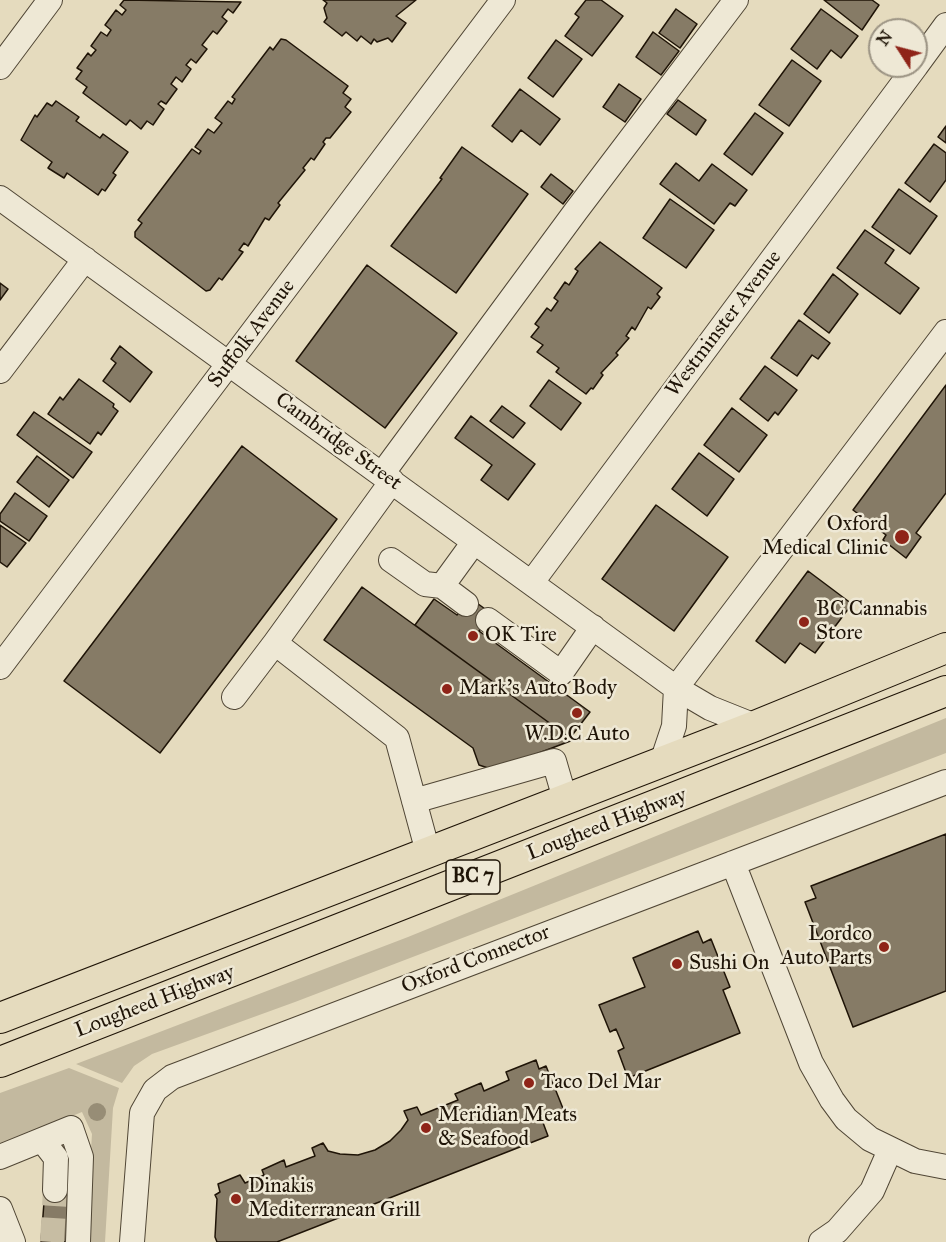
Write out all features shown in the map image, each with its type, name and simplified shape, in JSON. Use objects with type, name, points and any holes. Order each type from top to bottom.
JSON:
[{"type":"main road","name":"Lougheed Highway","points":[[0,1018],[755,726],[946,648]]},
{"type":"main road","name":"Lougheed Highway","points":[[0,1062],[946,691]]},
{"type":"street","points":[[0,67],[50,0]]},
{"type":"street","name":"Suffolk Avenue","points":[[0,667],[503,0]]},
{"type":"street","points":[[234,697],[576,211],[736,0]]},
{"type":"street","name":"Westminster Avenue","points":[[928,50],[946,25]]},
{"type":"street","name":"Westminster Avenue","points":[[532,582],[907,78]]},
{"type":"street","name":"Cambridge Street","points":[[0,198],[676,687],[710,708],[755,726]]},
{"type":"street","points":[[0,371],[84,259]]},
{"type":"street","points":[[662,762],[674,726],[676,687],[946,332]]},
{"type":"street","points":[[442,586],[474,542]]},
{"type":"street","points":[[391,560],[425,584],[442,586],[466,604]]},
{"type":"street","points":[[488,620],[561,673],[593,627]]},
{"type":"street","points":[[274,643],[397,738],[428,852]]},
{"type":"street","points":[[414,801],[555,761],[565,799]]},
{"type":"street","name":"Oxford Connector","points":[[132,1242],[139,1125],[147,1101],[163,1083],[207,1062],[946,782]]},
{"type":"street","points":[[733,863],[818,1076],[846,1119],[870,1139],[890,1150],[915,1161],[946,1167]]},
{"type":"street","points":[[0,1157],[71,1128],[80,1149],[78,1242]]},
{"type":"street","points":[[42,1140],[56,1158],[55,1190]]},
{"type":"street","points":[[821,1242],[837,1231],[872,1191],[890,1150]]},
{"type":"street","points":[[0,1209],[13,1242]]},
{"type":"shaded area","points":[[946,718],[946,753],[295,1002],[152,1054],[134,1066],[122,1083],[76,1064],[408,937]]},
{"type":"shaded area","points":[[69,1068],[119,1088],[113,1108],[105,1242],[85,1242],[92,1134],[82,1112],[0,1145],[0,1093]]},
{"type":"building","points":[[124,0],[241,2],[233,13],[228,9],[222,17],[227,21],[217,34],[213,31],[202,45],[207,49],[196,63],[191,59],[186,65],[191,69],[182,82],[176,77],[171,84],[177,89],[166,104],[161,101],[158,104],[164,109],[153,125],[147,121],[141,129],[130,120],[126,125],[83,93],[87,87],[76,79],[82,71],[77,68],[88,53],[91,56],[96,50],[91,46],[101,32],[107,36],[111,30],[105,25],[116,10],[122,15],[126,10],[120,5]]},
{"type":"building","points":[[323,0],[416,0],[396,16],[406,23],[392,42],[388,38],[377,42],[374,39],[371,44],[361,36],[357,41],[346,32],[342,36],[324,22],[327,18],[324,8],[327,3]]},
{"type":"building","points":[[586,0],[601,0],[623,16],[592,56],[565,36],[579,17],[575,14]]},
{"type":"building","points":[[824,0],[872,0],[879,5],[862,30]]},
{"type":"building","points":[[676,9],[697,24],[680,48],[659,33]]},
{"type":"building","points":[[821,9],[858,36],[841,58],[831,50],[817,69],[791,49]]},
{"type":"building","points":[[653,32],[679,51],[661,75],[636,57]]},
{"type":"building","points":[[281,39],[286,40],[348,86],[343,93],[351,99],[345,107],[351,112],[330,138],[326,138],[323,142],[325,144],[314,160],[311,158],[303,168],[305,170],[278,203],[280,205],[269,220],[265,218],[248,246],[244,243],[239,250],[243,252],[222,280],[219,278],[210,290],[206,291],[135,237],[135,232],[142,223],[138,220],[192,149],[199,154],[201,151],[195,147],[208,129],[214,133],[222,123],[215,118],[228,101],[232,104],[235,99],[232,97],[270,47],[273,50]]},
{"type":"building","points":[[556,40],[582,59],[553,97],[528,78]]},
{"type":"building","points":[[792,60],[821,81],[789,126],[759,105]]},
{"type":"building","points":[[619,84],[641,99],[625,122],[603,107]]},
{"type":"building","points":[[520,89],[560,119],[540,145],[521,130],[512,142],[492,126]]},
{"type":"building","points":[[678,100],[706,120],[696,135],[667,114]]},
{"type":"building","points":[[56,101],[79,117],[76,121],[100,138],[103,134],[128,152],[113,173],[116,175],[105,191],[102,189],[98,195],[67,173],[64,178],[48,168],[52,162],[21,140],[35,115],[37,117],[47,103],[52,106]]},
{"type":"building","points":[[755,113],[783,133],[752,175],[724,154]]},
{"type":"building","points":[[946,126],[946,143],[938,137]]},
{"type":"building","points":[[934,144],[946,153],[946,180],[930,202],[905,183]]},
{"type":"building","points":[[462,147],[528,194],[456,293],[391,246],[442,179],[440,178]]},
{"type":"building","points":[[676,163],[699,181],[712,164],[747,190],[735,206],[730,203],[714,224],[660,184]]},
{"type":"building","points":[[551,174],[573,191],[563,204],[541,187]]},
{"type":"building","points":[[899,189],[937,216],[910,254],[872,227]]},
{"type":"building","points":[[670,199],[714,230],[686,268],[643,238]]},
{"type":"building","points":[[865,230],[894,250],[885,263],[919,288],[900,314],[837,268]]},
{"type":"building","points":[[600,242],[662,288],[657,294],[660,297],[651,309],[648,307],[635,330],[632,327],[626,336],[629,338],[616,353],[618,355],[601,373],[603,375],[593,389],[591,388],[586,394],[556,372],[559,368],[537,352],[543,345],[531,337],[539,327],[535,324],[547,308],[551,311],[558,301],[554,298],[565,282],[569,285],[578,271],[575,269]]},
{"type":"building","points":[[367,265],[457,333],[385,428],[296,361]]},
{"type":"building","points":[[833,274],[858,294],[829,333],[804,314]]},
{"type":"building","points":[[0,283],[8,289],[0,300]]},
{"type":"building","points":[[799,320],[830,343],[818,359],[812,355],[797,376],[771,358]]},
{"type":"building","points":[[120,346],[152,372],[130,402],[103,381],[116,363],[111,359]]},
{"type":"building","points":[[765,366],[797,390],[778,415],[775,412],[768,421],[740,399]]},
{"type":"building","points":[[79,379],[114,404],[113,407],[118,411],[101,435],[98,432],[90,444],[48,414],[60,397],[63,400]]},
{"type":"building","points":[[549,380],[581,403],[561,430],[530,406]]},
{"type":"building","points":[[946,385],[946,493],[916,533],[921,537],[906,558],[883,540],[886,535],[853,510]]},
{"type":"building","points":[[502,406],[525,423],[513,438],[490,421]]},
{"type":"building","points":[[732,408],[767,435],[739,472],[704,445]]},
{"type":"building","points":[[34,412],[92,452],[73,478],[17,435]]},
{"type":"building","points":[[471,416],[535,464],[508,500],[481,480],[492,465],[455,438]]},
{"type":"building","points":[[242,446],[337,519],[160,753],[64,681]]},
{"type":"building","points":[[699,453],[734,479],[707,516],[672,489]]},
{"type":"building","points":[[37,456],[69,480],[49,507],[17,482]]},
{"type":"building","points":[[15,493],[47,516],[29,541],[0,521],[0,514]]},
{"type":"building","points":[[656,505],[728,557],[674,631],[602,579]]},
{"type":"building","points":[[0,525],[26,543],[7,567],[0,562]]},
{"type":"building","name":"BC Cannabis Store","points":[[808,571],[852,604],[815,653],[800,643],[785,663],[756,641]]},
{"type":"building","name":"Mark's Auto Body","points":[[362,587],[573,740],[494,770],[479,765],[473,748],[324,640]]},
{"type":"building","points":[[470,598],[492,614],[479,631],[590,712],[570,738],[415,625],[434,599],[457,615]]},
{"type":"building","name":"Lordco Auto Parts","points":[[946,834],[946,991],[853,1027],[805,902],[816,898],[811,886]]},
{"type":"building","points":[[698,931],[703,943],[711,939],[730,987],[723,990],[740,1033],[628,1078],[618,1051],[624,1048],[616,1029],[610,1032],[599,1005],[645,987],[633,958]]},
{"type":"building","points":[[536,1060],[539,1069],[546,1066],[564,1111],[542,1120],[548,1136],[277,1242],[217,1242],[215,1237],[217,1199],[215,1195],[220,1192],[218,1184],[240,1175],[245,1183],[264,1175],[262,1170],[284,1160],[286,1167],[315,1156],[312,1148],[323,1143],[328,1151],[340,1154],[358,1155],[375,1150],[390,1141],[401,1130],[408,1120],[404,1111],[417,1107],[421,1115],[458,1100],[455,1094],[481,1083],[484,1091],[509,1080],[506,1072]]},
{"type":"building","points":[[45,1189],[74,1191],[71,1242],[41,1242]]},
{"type":"tunnel","points":[[52,1242],[55,1190]]},
{"type":"place","name":"Oxford Medical Clinic","points":[[902,537]]},
{"type":"place","name":"BC Cannabis Store","points":[[804,622]]},
{"type":"place","name":"OK Tire","points":[[473,636]]},
{"type":"place","name":"Mark's Auto Body","points":[[447,689]]},
{"type":"place","name":"W.D.C Auto","points":[[577,713]]},
{"type":"place","name":"Lordco Auto Parts","points":[[884,947]]},
{"type":"place","name":"Sushi On","points":[[677,964]]},
{"type":"place","name":"Taco Del Mar","points":[[529,1083]]},
{"type":"place","name":"Meridian Meats & Seafood","points":[[426,1128]]},
{"type":"place","name":"Dinakis Mediterranean Grill","points":[[236,1199]]}]
